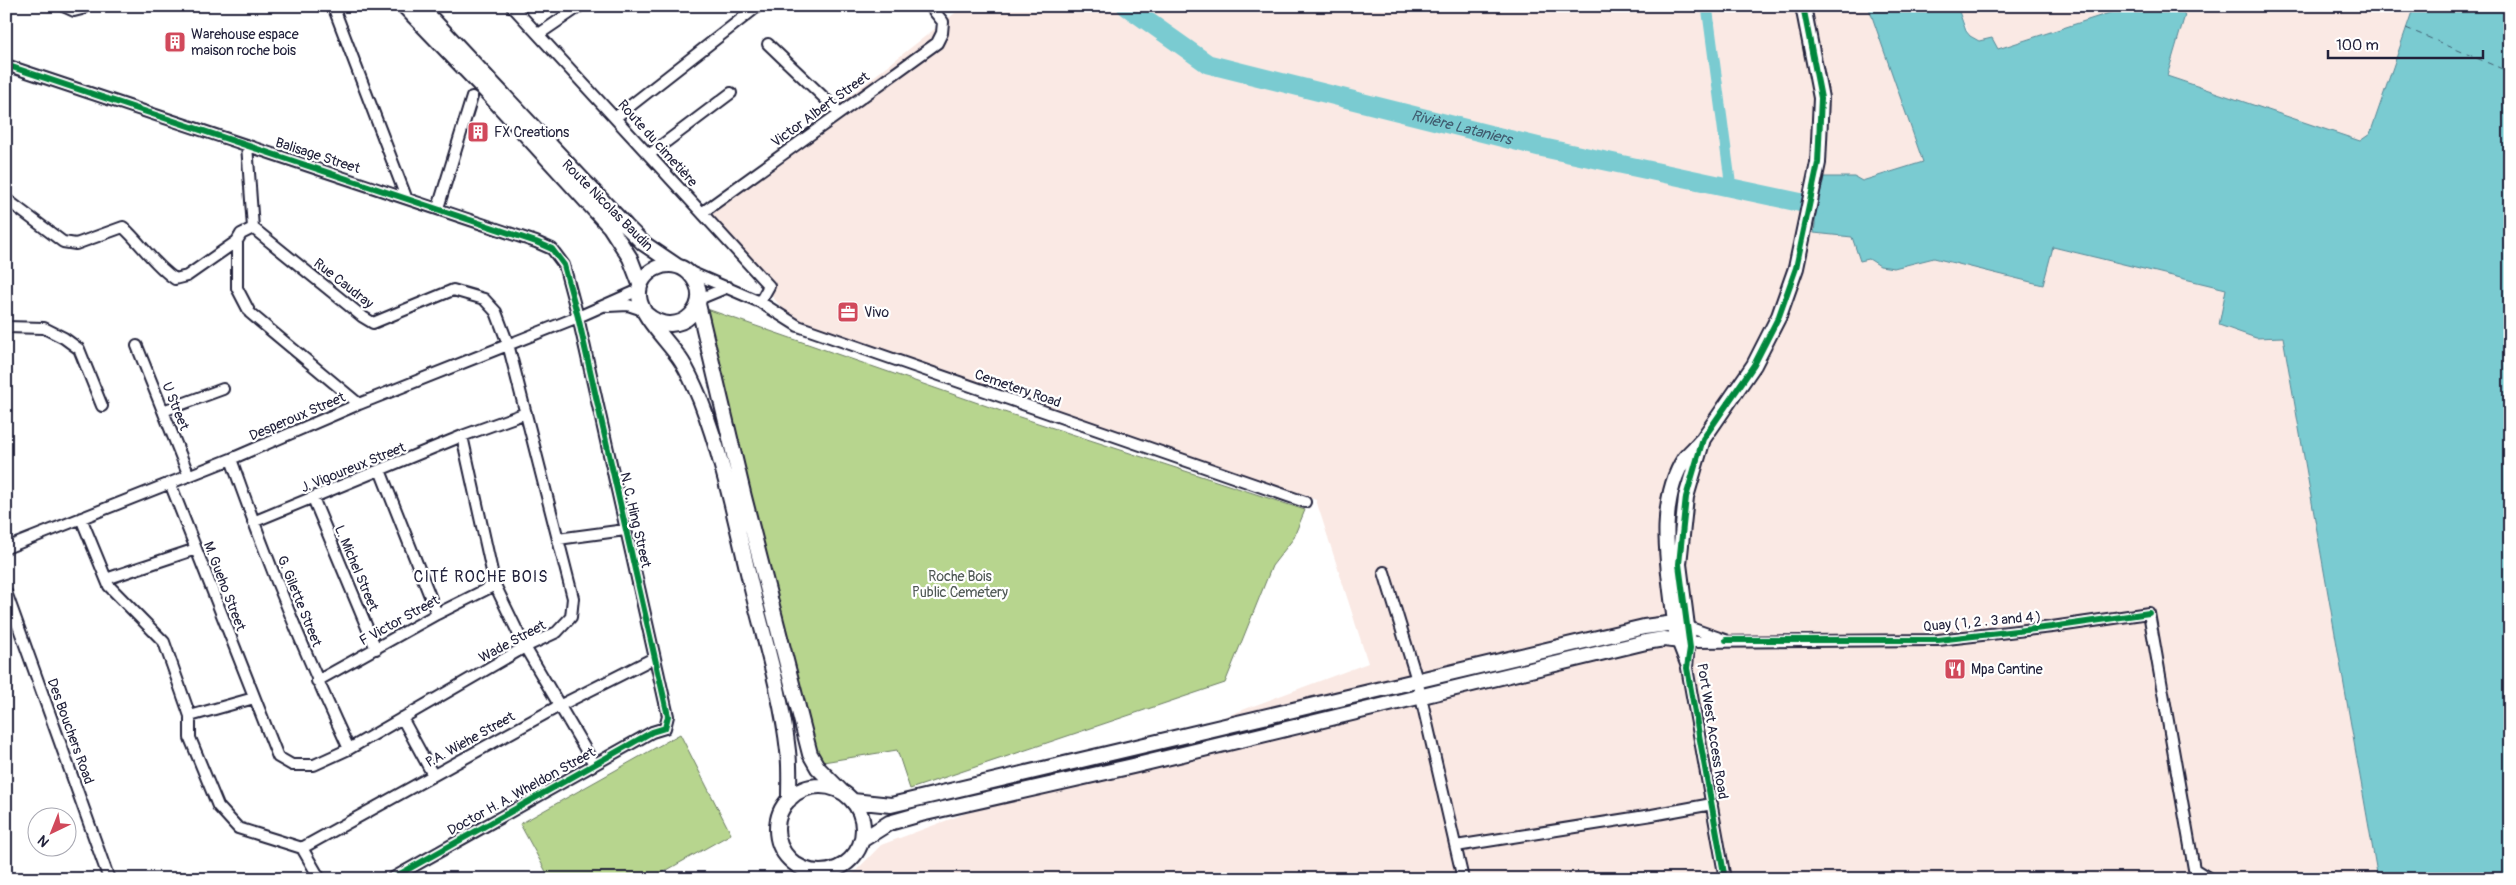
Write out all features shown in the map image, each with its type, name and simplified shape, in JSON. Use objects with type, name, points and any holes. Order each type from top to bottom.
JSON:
[{"type":"street","points":[[63,6],[74,11],[82,9],[84,6]]},
{"type":"street","points":[[333,6],[406,197]]},
{"type":"street","name":"Route Nicolas Baudin","points":[[404,6],[482,87],[610,227],[630,258],[639,287]]},
{"type":"street","name":"Route Nicolas Baudin","points":[[420,6],[626,226],[643,243],[683,269]]},
{"type":"street","points":[[539,34],[580,6]]},
{"type":"street","points":[[616,117],[758,6]]},
{"type":"street","name":"Victor Albert Street","points":[[703,212],[838,112],[937,43],[942,33],[943,22],[930,6]]},
{"type":"street","points":[[1683,641],[1682,625],[1667,573],[1667,519],[1671,493],[1685,459],[1703,439],[1754,365],[1775,325],[1799,255],[1818,163],[1821,98],[1803,6]]},
{"type":"street","name":"Route du cimetière","points":[[516,7],[769,286],[760,302]]},
{"type":"street","points":[[768,44],[838,112]]},
{"type":"street","name":"Balisage Street","points":[[6,65],[406,197],[552,249],[564,265],[578,317]]},
{"type":"street","points":[[650,154],[731,93]]},
{"type":"street","points":[[438,208],[472,97]]},
{"type":"street","points":[[247,145],[253,228],[241,234],[237,242],[237,288],[250,313],[359,404]]},
{"type":"street","points":[[6,199],[63,242],[76,244],[123,227],[136,239],[161,270],[175,279],[187,276],[237,242]]},
{"type":"street","name":"Rue Caudray","points":[[253,228],[363,317],[373,323],[453,290],[484,299],[496,312],[508,344]]},
{"type":"street","points":[[789,800],[788,750],[774,684],[712,431],[684,364],[644,312],[639,287],[650,271],[658,267],[683,269],[694,279],[698,288],[698,301],[744,498],[810,754],[818,768],[847,797],[860,813],[863,826],[862,840],[857,852],[841,867],[820,872],[805,870],[793,862],[783,851],[778,837],[778,822],[782,809],[789,800],[802,790],[815,786],[829,787],[847,797],[891,806],[1644,627],[1682,625],[1726,640]]},
{"type":"street","name":"Cemetery Road","points":[[683,269],[760,302],[798,326],[1305,502]]},
{"type":"street","name":"Desperoux Street","points":[[6,548],[189,476],[359,404],[578,317],[639,287]]},
{"type":"street","points":[[598,307],[628,305],[644,312],[653,321],[672,325],[681,323],[690,317],[698,301],[728,287]]},
{"type":"street","name":"N. C. Hing Street","points":[[578,317],[668,716],[665,728]]},
{"type":"street","points":[[6,326],[44,328],[64,338],[79,349],[102,406]]},
{"type":"street","name":"Wade Street","points":[[292,765],[314,765],[349,749],[525,647],[557,632],[571,616],[573,598],[508,344]]},
{"type":"street","name":"U Street","points":[[137,346],[189,476]]},
{"type":"street","points":[[163,411],[223,389]]},
{"type":"street","name":"J. Vigoureux Street","points":[[253,522],[462,436],[526,413]]},
{"type":"street","points":[[462,436],[495,585],[525,647],[594,764]]},
{"type":"street","name":"G. Gilette Street","points":[[231,459],[253,522],[317,681],[349,749]]},
{"type":"street","points":[[380,470],[437,614]]},
{"type":"street","name":"M. Gueho Street","points":[[170,483],[278,757],[292,765]]},
{"type":"street","name":"L. Michel Street","points":[[313,498],[376,648]]},
{"type":"street","points":[[81,518],[109,586],[164,642],[190,716],[190,738],[218,806],[238,828],[302,848],[320,879]]},
{"type":"street","points":[[558,538],[625,530]]},
{"type":"street","points":[[106,579],[196,549]]},
{"type":"street","points":[[1384,572],[1418,680],[1463,879]]},
{"type":"street","name":"F Victor Street","points":[[317,681],[437,614],[495,585]]},
{"type":"street","name":"Des Bouchers Road","points":[[6,592],[109,879]]},
{"type":"street","name":"Quay ( 1, 2 . 3 and 4 )","points":[[1726,640],[1938,640],[2052,627],[2149,613],[2194,869],[2210,879]]},
{"type":"street","points":[[862,840],[889,822],[1422,697],[1646,642],[1664,639],[1707,643],[1726,640]]},
{"type":"street","name":"Port West Access Road","points":[[1683,641],[1725,879]]},
{"type":"street","name":"P.A. Wiehe Street","points":[[302,848],[559,706],[654,658]]},
{"type":"street","points":[[190,716],[254,698]]},
{"type":"street","points":[[402,718],[433,775]]},
{"type":"street","name":"Doctor H. A. Wheldon Street","points":[[391,879],[652,732],[665,728]]},
{"type":"street","points":[[1456,846],[1652,816],[1712,804]]},
{"type":"shaded area","points":[[964,6],[1873,6],[1869,8],[1923,162],[1861,181],[1824,177],[1817,206],[1815,233],[1852,237],[1860,260],[1869,259],[1880,266],[1894,268],[1934,258],[2043,285],[2052,247],[2226,289],[2246,334],[2256,338],[2283,337],[2378,879],[848,879],[881,845],[1368,663],[1316,500],[802,331],[700,213]]},
{"type":"shaded area","points":[[1957,6],[2131,6],[1998,49],[1970,36]]},
{"type":"shaded area","points":[[2178,6],[2414,6],[2370,134],[2360,141],[2167,76],[2185,15]]},
{"type":"green space","name":"Roche Bois Public Cemetery","points":[[704,308],[1004,412],[1305,510],[1293,539],[1272,566],[1225,683],[910,789],[897,750],[817,763],[794,688]]},
{"type":"green space","points":[[680,734],[731,834],[651,879],[550,879],[520,824]]},
{"type":"water","points":[[1873,6],[1957,6],[1966,31],[1970,36],[1979,41],[1992,38],[1998,49],[2131,6],[2178,6],[2185,15],[2167,76],[2360,141],[2370,134],[2414,6],[2510,6],[2510,879],[2378,879],[2283,337],[2256,338],[2219,325],[2226,289],[2053,247],[2043,285],[1934,258],[1894,268],[1880,266],[1869,259],[1860,261],[1852,237],[1814,233],[1817,206],[1824,177],[1855,177],[1862,181],[1923,162],[1869,8]]},
{"type":"waterway","name":"Rivière Lataniers","points":[[1126,6],[1208,64],[1540,147],[1817,206]]},
{"type":"waterway","points":[[1707,6],[1731,188]]},
{"type":"ferry route","points":[[2406,28],[2507,71],[2510,86]]},
{"type":"cycle path","points":[[1725,879],[1687,668],[1690,648],[1679,564],[1686,497],[1703,439],[1754,365],[1779,316],[1796,268],[1818,163],[1821,98],[1803,6]]},
{"type":"cycle path","points":[[6,65],[536,242],[552,249],[564,265],[578,317],[668,716],[665,728],[652,732],[391,879]]},
{"type":"cycle path","points":[[1726,640],[1938,640],[2052,627],[2149,613]]},
{"type":"place","name":"Warehouse espace maison roche bois","points":[[175,42]]},
{"type":"place","name":"FX Creations","points":[[478,132]]},
{"type":"place","name":"Vivo","points":[[848,312]]},
{"type":"place","name":"Mpa Cantine","points":[[1955,669]]},
{"type":"district","name":"CITÉ ROCHE BOIS","points":[[481,576]]}]
